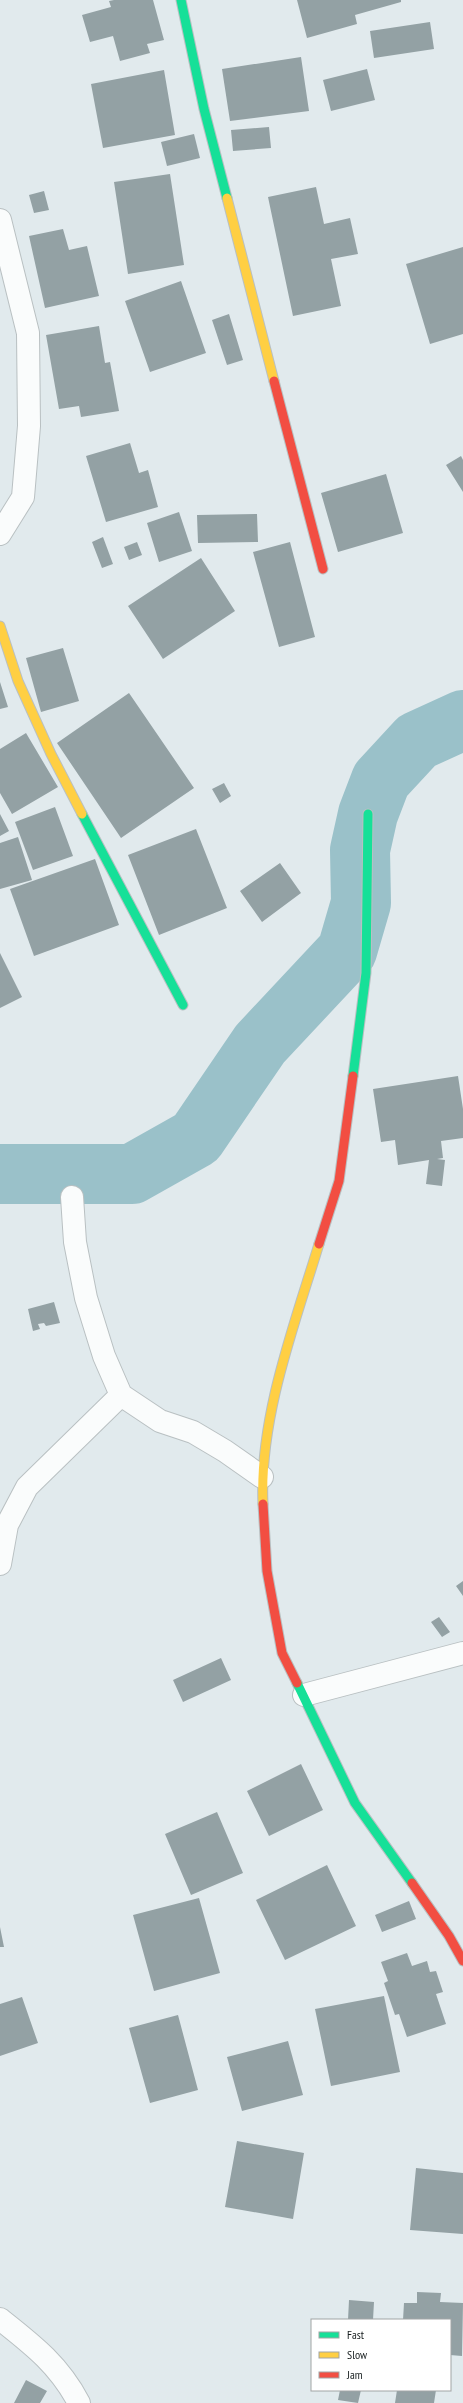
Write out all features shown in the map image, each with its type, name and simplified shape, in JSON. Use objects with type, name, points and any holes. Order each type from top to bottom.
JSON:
[{"type":"street","points":[[181,0],[204,109],[323,568]]},
{"type":"street","points":[[0,220],[28,333],[29,426],[23,497],[0,534]]},
{"type":"street","points":[[0,626],[18,681],[51,754],[183,1005]]},
{"type":"street","points":[[368,814],[366,973],[339,1181],[278,1378],[262,1478],[267,1571],[282,1653],[355,1803],[449,1936],[463,1961]]},
{"type":"street","points":[[72,1197],[74,1242],[86,1298],[104,1356],[121,1395],[160,1421],[193,1432],[225,1451],[262,1478]]},
{"type":"street","points":[[0,1564],[6,1525],[26,1487],[121,1395]]},
{"type":"street","points":[[304,1696],[463,1653]]},
{"type":"street","points":[[0,2319],[46,2356],[72,2389],[79,2403]]},
{"type":"building","points":[[153,0],[164,40],[147,44],[150,53],[120,61],[113,36],[90,42],[82,15],[111,7],[109,1]]},
{"type":"building","points":[[297,0],[401,0],[401,2],[355,15],[357,24],[307,38]]},
{"type":"building","points":[[430,22],[434,49],[374,58],[370,31]]},
{"type":"building","points":[[301,57],[309,111],[230,121],[222,69]]},
{"type":"building","points":[[367,69],[375,100],[331,111],[323,80]]},
{"type":"building","points":[[164,70],[175,135],[103,148],[91,84]]},
{"type":"building","points":[[269,127],[271,148],[233,151],[231,130]]},
{"type":"building","points":[[194,134],[200,158],[167,166],[161,142]]},
{"type":"building","points":[[170,174],[184,265],[128,274],[114,182]]},
{"type":"building","points":[[316,187],[324,224],[350,218],[358,254],[331,259],[341,306],[293,316],[268,197]]},
{"type":"building","points":[[44,191],[49,210],[34,213],[29,195]]},
{"type":"building","points":[[63,229],[69,250],[87,246],[99,296],[45,308],[29,236]]},
{"type":"building","points":[[463,247],[463,334],[430,344],[406,264]]},
{"type":"building","points":[[181,281],[206,353],[150,372],[125,301]]},
{"type":"building","points":[[229,314],[243,360],[227,365],[212,320]]},
{"type":"building","points":[[99,326],[105,363],[110,362],[119,411],[81,417],[79,406],[59,409],[46,335]]},
{"type":"building","points":[[130,443],[139,473],[148,470],[158,507],[106,522],[86,456]]},
{"type":"building","points":[[461,456],[463,460],[463,492],[446,465]]},
{"type":"building","points":[[386,474],[403,533],[338,552],[321,493]]},
{"type":"building","points":[[179,512],[192,551],[159,562],[147,523]]},
{"type":"building","points":[[257,514],[258,542],[198,543],[197,515]]},
{"type":"building","points":[[103,537],[113,564],[102,568],[92,542]]},
{"type":"building","points":[[137,542],[142,555],[129,560],[124,547]]},
{"type":"building","points":[[290,542],[315,637],[279,647],[253,552]]},
{"type":"building","points":[[201,558],[235,611],[163,659],[128,606]]},
{"type":"building","points":[[63,648],[79,701],[41,712],[26,658]]},
{"type":"building","points":[[0,682],[8,707],[0,709]]},
{"type":"building","points":[[129,693],[194,788],[121,838],[57,743]]},
{"type":"building","points":[[26,733],[58,787],[12,814],[0,793],[0,749]]},
{"type":"building","points":[[224,783],[231,796],[220,803],[212,789]]},
{"type":"building","points":[[55,807],[73,856],[33,870],[15,822]]},
{"type":"building","points":[[0,814],[9,831],[0,836]]},
{"type":"building","points":[[196,829],[227,908],[159,935],[128,855]]},
{"type":"building","points":[[18,837],[32,880],[0,889],[0,843]]},
{"type":"building","points":[[95,859],[119,925],[34,956],[10,889]]},
{"type":"building","points":[[280,863],[301,893],[262,922],[240,891]]},
{"type":"building","points":[[0,953],[22,997],[0,1008]]},
{"type":"building","points":[[458,1076],[463,1109],[463,1138],[441,1141],[443,1158],[437,1159],[445,1160],[442,1186],[426,1184],[429,1160],[398,1165],[395,1140],[381,1142],[373,1089]]},
{"type":"building","points":[[54,1302],[60,1323],[46,1326],[44,1323],[38,1324],[40,1329],[33,1331],[28,1309]]},
{"type":"building","points":[[463,1581],[463,1596],[456,1586]]},
{"type":"building","points":[[439,1617],[450,1632],[442,1637],[431,1622]]},
{"type":"building","points":[[221,1658],[231,1680],[183,1702],[173,1680]]},
{"type":"building","points":[[301,1764],[323,1810],[269,1836],[247,1791]]},
{"type":"building","points":[[217,1812],[243,1873],[191,1895],[165,1834]]},
{"type":"building","points":[[327,1865],[356,1926],[285,1960],[256,1900]]},
{"type":"building","points":[[199,1898],[220,1973],[154,1991],[133,1915]]},
{"type":"building","points":[[409,1901],[416,1919],[382,1932],[375,1915]]},
{"type":"building","points":[[0,1927],[4,1947],[0,1947]]},
{"type":"building","points":[[407,1953],[412,1966],[427,1961],[430,1972],[436,1971],[443,1992],[436,1994],[446,2024],[407,2037],[399,2014],[395,2015],[384,1983],[388,1981],[381,1962]]},
{"type":"building","points":[[384,1996],[400,2072],[331,2086],[315,2009]]},
{"type":"building","points":[[22,1997],[38,2043],[0,2056],[0,2004]]},
{"type":"building","points":[[178,2015],[198,2090],[150,2103],[129,2028]]},
{"type":"building","points":[[288,2041],[303,2095],[242,2111],[227,2057]]},
{"type":"building","points":[[237,2141],[304,2153],[293,2219],[225,2207]]},
{"type":"building","points":[[416,2168],[463,2173],[463,2234],[410,2230]]},
{"type":"building","points":[[417,2292],[441,2293],[440,2302],[463,2303],[462,2356],[451,2355],[451,2319],[403,2319],[404,2303],[417,2303]]},
{"type":"building","points":[[349,2300],[374,2302],[373,2319],[348,2319]]},
{"type":"building","points":[[26,2380],[47,2391],[40,2403],[14,2403]]},
{"type":"building","points":[[340,2391],[361,2391],[358,2403],[338,2400]]},
{"type":"building","points":[[397,2391],[436,2391],[434,2403],[395,2403]]},
{"type":"waterway","points":[[0,1174],[132,1174],[196,1138],[260,1044],[347,951],[361,903],[360,850],[368,814],[381,780],[417,741],[463,720]]},
{"type":"traffic: fast","points":[[181,0],[204,109],[227,198]]},
{"type":"traffic: fast","points":[[82,814],[183,1005]]},
{"type":"traffic: fast","points":[[353,1076],[366,973],[368,814]]},
{"type":"traffic: fast","points":[[297,1683],[355,1803],[412,1883]]},
{"type":"traffic: slow","points":[[227,198],[274,381]]},
{"type":"traffic: slow","points":[[0,626],[18,681],[51,754],[82,814]]},
{"type":"traffic: slow","points":[[263,1504],[263,1472],[272,1406],[289,1340],[319,1244]]},
{"type":"traffic: jam","points":[[274,381],[323,569]]},
{"type":"traffic: jam","points":[[319,1244],[339,1181],[353,1076]]},
{"type":"traffic: jam","points":[[263,1504],[267,1571],[282,1653],[297,1683]]},
{"type":"traffic: jam","points":[[412,1883],[449,1936],[463,1961]]}]
